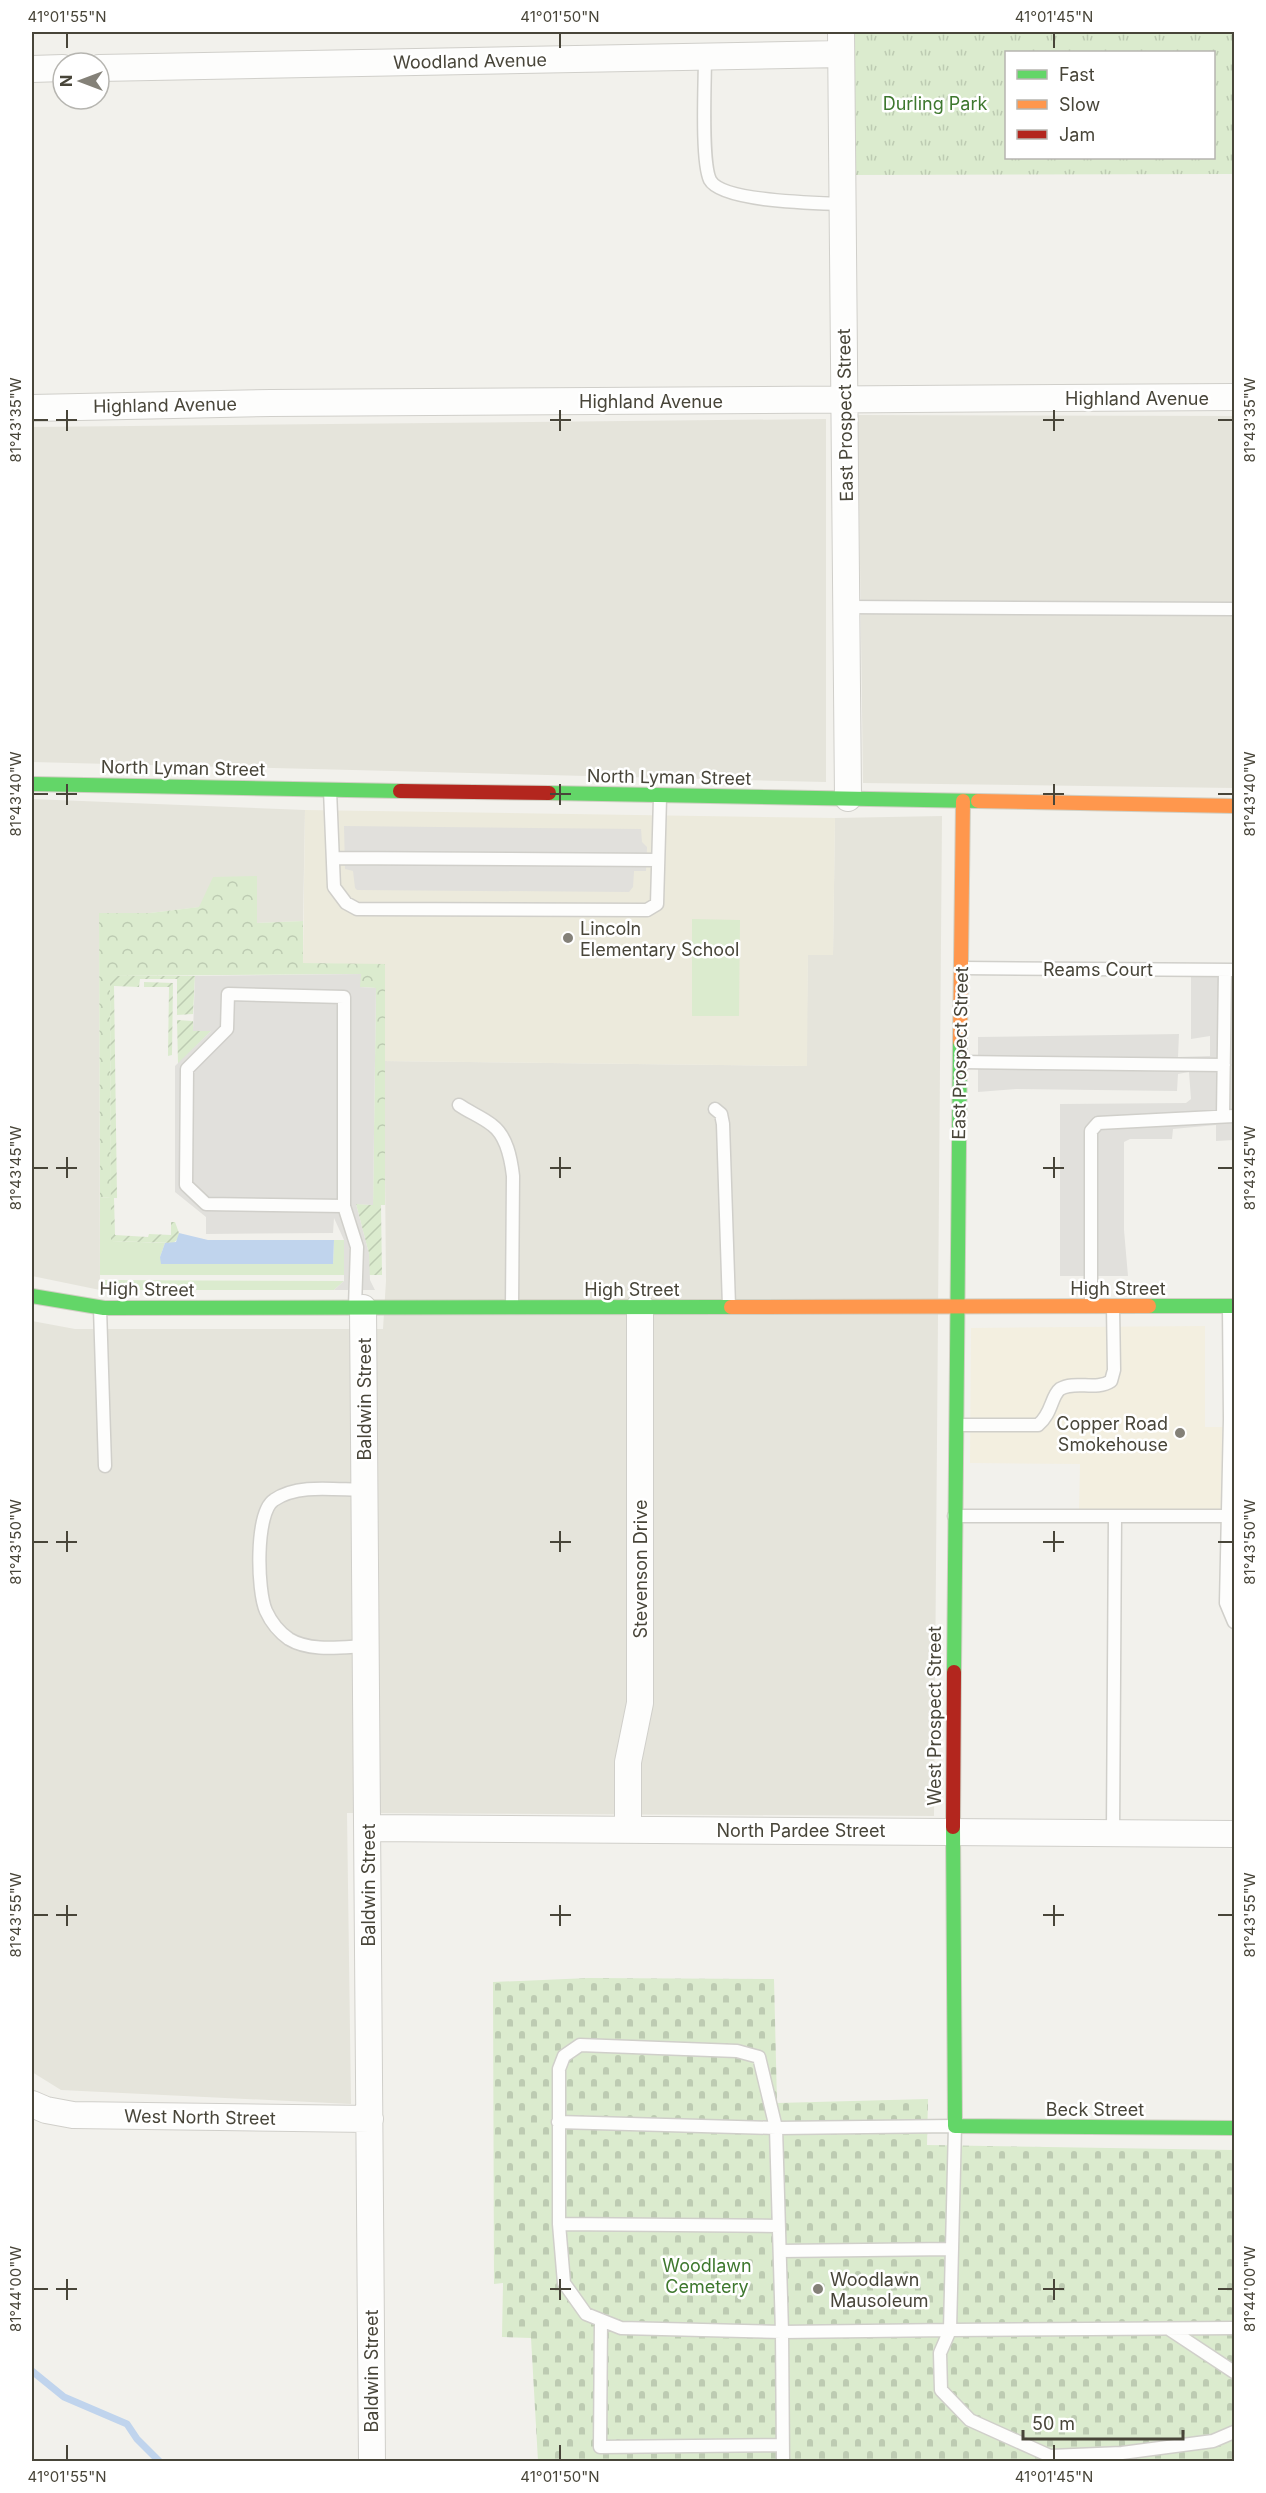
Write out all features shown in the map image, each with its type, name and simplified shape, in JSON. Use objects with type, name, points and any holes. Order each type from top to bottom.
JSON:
[{"type":"street","name":"Woodland Avenue","points":[[111,68],[705,56],[841,43]]},
{"type":"street","name":"East Prospect Street","points":[[841,43],[848,798]]},
{"type":"street","points":[[32,69],[51,68]]},
{"type":"street","name":"Highland Avenue","points":[[32,408],[271,403],[1234,397]]},
{"type":"street","name":"North Lyman Street","points":[[32,784],[1234,806]]},
{"type":"street","name":"East Prospect Street","points":[[956,1306],[963,801]]},
{"type":"street","name":"High Street","points":[[32,1296],[100,1307],[1232,1306]]},
{"type":"street","name":"Stevenson Drive","points":[[628,1830],[628,1762],[640,1703],[640,1306]]},
{"type":"street","name":"West Prospect Street","points":[[954,2126],[952,1831],[956,1306]]},
{"type":"street","name":"Baldwin Street","points":[[359,1308],[365,1490],[372,2462]]},
{"type":"street","name":"North Pardee Street","points":[[368,1828],[1234,1834]]},
{"type":"street","name":"West North Street","points":[[32,2104],[46,2110],[74,2115],[369,2119]]},
{"type":"street","name":"Beck Street","points":[[954,2126],[1234,2128]]},
{"type":"lane","points":[[705,56],[706,162],[711,182],[726,193],[786,201],[843,204]]},
{"type":"lane","points":[[846,607],[1234,609]]},
{"type":"lane","points":[[330,789],[334,887],[346,903],[357,909],[647,910],[657,904],[660,795]]},
{"type":"lane","points":[[333,858],[658,860]]},
{"type":"lane","name":"Reams Court","points":[[961,968],[1230,970]]},
{"type":"lane","points":[[1091,1306],[1091,1131],[1098,1123],[1229,1116],[1224,1065],[1230,970]]},
{"type":"lane","points":[[344,1206],[206,1204],[186,1185],[187,1069],[227,1029],[228,994],[344,996],[344,1206],[357,1247],[359,1308]]},
{"type":"lane","points":[[961,1062],[1224,1065]]},
{"type":"lane","points":[[459,1105],[492,1125],[502,1136],[511,1161],[513,1176],[512,1308]]},
{"type":"lane","points":[[715,1109],[721,1114],[723,1124],[729,1307]]},
{"type":"lane","points":[[956,1425],[1038,1425],[1048,1417],[1054,1396],[1060,1389],[1104,1385],[1111,1381],[1114,1370],[1113,1306]]},
{"type":"lane","points":[[1232,1306],[1232,1419],[1227,1516],[1226,1603],[1234,1622]]},
{"type":"lane","points":[[100,1307],[105,1466]]},
{"type":"lane","points":[[365,1490],[308,1490],[285,1494],[272,1501],[263,1517],[260,1580],[265,1609],[275,1627],[291,1640],[311,1646],[366,1646]]},
{"type":"lane","points":[[953,1516],[1227,1516]]},
{"type":"lane","points":[[1113,1833],[1115,1517]]},
{"type":"lane","points":[[783,2462],[782,2332],[776,2128],[759,2058],[737,2051],[580,2044],[564,2056],[559,2069],[559,2224],[564,2283],[586,2314],[621,2328],[782,2332],[1234,2328]]},
{"type":"lane","points":[[558,2122],[776,2128],[954,2126],[950,2330],[940,2353],[941,2390],[970,2420],[1051,2458],[1122,2453],[1202,2443],[1234,2432]]},
{"type":"lane","points":[[559,2224],[779,2226]]},
{"type":"lane","points":[[780,2251],[951,2249]]},
{"type":"lane","points":[[601,2320],[600,2447],[783,2445]]},
{"type":"lane","points":[[1168,2328],[1234,2372]]},
{"type":"shaded area","points":[[858,415],[1234,416],[1234,788],[863,783]]},
{"type":"shaded area","points":[[826,419],[826,782],[32,762],[32,427]]},
{"type":"shaded area","points":[[32,799],[305,810],[303,921],[256,923],[257,877],[200,907],[150,913],[99,913],[100,1290],[32,1276]]},
{"type":"shaded area","name":"Lincoln Elementary School","points":[[305,810],[835,818],[833,955],[808,955],[807,1066],[384,1061],[385,965],[303,963]]},
{"type":"shaded area","points":[[942,816],[934,1816],[347,1813],[351,2104],[61,2090],[32,2072],[32,1321],[75,1329],[383,1329],[386,1281],[384,1061],[806,1066],[808,954],[833,954],[835,818]]},
{"type":"shaded area","points":[[344,826],[641,829],[642,842],[647,847],[646,871],[634,871],[633,887],[629,892],[357,890],[353,871],[345,869]]},
{"type":"shaded area","points":[[1191,963],[1234,965],[1234,1140],[1216,1141],[1216,1125],[1173,1129],[1172,1139],[1130,1139],[1124,1142],[1124,1230],[1128,1276],[1060,1276],[1060,1104],[1186,1103],[1191,1099],[1189,1072],[1178,1074],[1177,1091],[1016,1089],[978,1092],[978,1037],[1179,1034],[1178,1057],[1210,1056],[1210,1036],[1191,1039]]},
{"type":"shaded area","points":[[361,974],[360,987],[376,988],[373,1205],[356,1204],[369,1254],[370,1280],[375,1290],[334,1290],[344,1281],[344,1240],[334,1218],[333,1233],[206,1234],[206,1217],[175,1192],[175,1066],[211,1031],[193,1031],[195,976]]},
{"type":"shaded area","points":[[1205,1326],[1205,1427],[1234,1427],[1234,1512],[1079,1510],[1080,1464],[970,1463],[971,1328]]},
{"type":"green space","name":"Durling Park","points":[[850,32],[1234,32],[1234,174],[851,175]]},
{"type":"green space","points":[[257,876],[257,923],[303,921],[303,963],[385,964],[385,1205],[373,1205],[376,988],[360,987],[360,974],[110,976],[111,1198],[100,1197],[99,913],[150,913],[199,907],[213,877]]},
{"type":"green space","points":[[692,919],[740,920],[739,1016],[692,1016]]},
{"type":"green space","points":[[110,976],[195,976],[193,1014],[177,1015],[177,979],[140,979],[139,987],[114,986],[117,1198],[114,1198],[115,1235],[148,1237],[149,1234],[171,1235],[171,1222],[175,1222],[179,1233],[178,1239],[173,1243],[111,1241]]},
{"type":"green space","points":[[144,982],[173,983],[172,1055],[168,1056],[169,987],[144,987]]},
{"type":"green space","points":[[177,1020],[193,1021],[194,1031],[211,1031],[178,1064]]},
{"type":"green space","points":[[100,1197],[111,1198],[112,1241],[165,1243],[160,1257],[333,1264],[334,1240],[344,1240],[344,1275],[100,1275]]},
{"type":"green space","points":[[356,1204],[381,1205],[382,1275],[369,1275],[369,1254]]},
{"type":"green space","points":[[100,1280],[344,1281],[334,1290],[100,1290]]},
{"type":"green space","name":"Woodlawn Cemetery","points":[[589,1978],[774,1979],[777,2103],[928,2099],[927,2145],[1234,2150],[1234,2461],[538,2461],[531,2338],[502,2337],[503,2283],[494,2284],[493,1982]]},
{"type":"water","points":[[179,1233],[208,1240],[334,1240],[333,1264],[161,1264],[160,1257],[165,1243],[176,1242]]},
{"type":"waterway","points":[[32,2371],[64,2397],[127,2424],[137,2439],[160,2462]]},
{"type":"traffic: fast","points":[[32,784],[400,791]]},
{"type":"traffic: fast","points":[[549,793],[978,801]]},
{"type":"traffic: fast","points":[[954,1672],[960,1041]]},
{"type":"traffic: fast","points":[[32,1296],[104,1308],[731,1307]]},
{"type":"traffic: fast","points":[[1149,1306],[1234,1306]]},
{"type":"traffic: fast","points":[[953,1827],[955,2126],[1234,2128]]},
{"type":"traffic: slow","points":[[960,1041],[963,801]]},
{"type":"traffic: slow","points":[[978,801],[1234,806]]},
{"type":"traffic: slow","points":[[731,1307],[1149,1306]]},
{"type":"traffic: jam","points":[[400,791],[549,793]]},
{"type":"traffic: jam","points":[[953,1827],[954,1672]]},
{"type":"place","name":"Lincoln Elementary School","points":[[568,938]]},
{"type":"place","name":"Copper Road Smokehouse","points":[[1180,1433]]},
{"type":"place","name":"Woodlawn Mausoleum","points":[[818,2289]]}]
